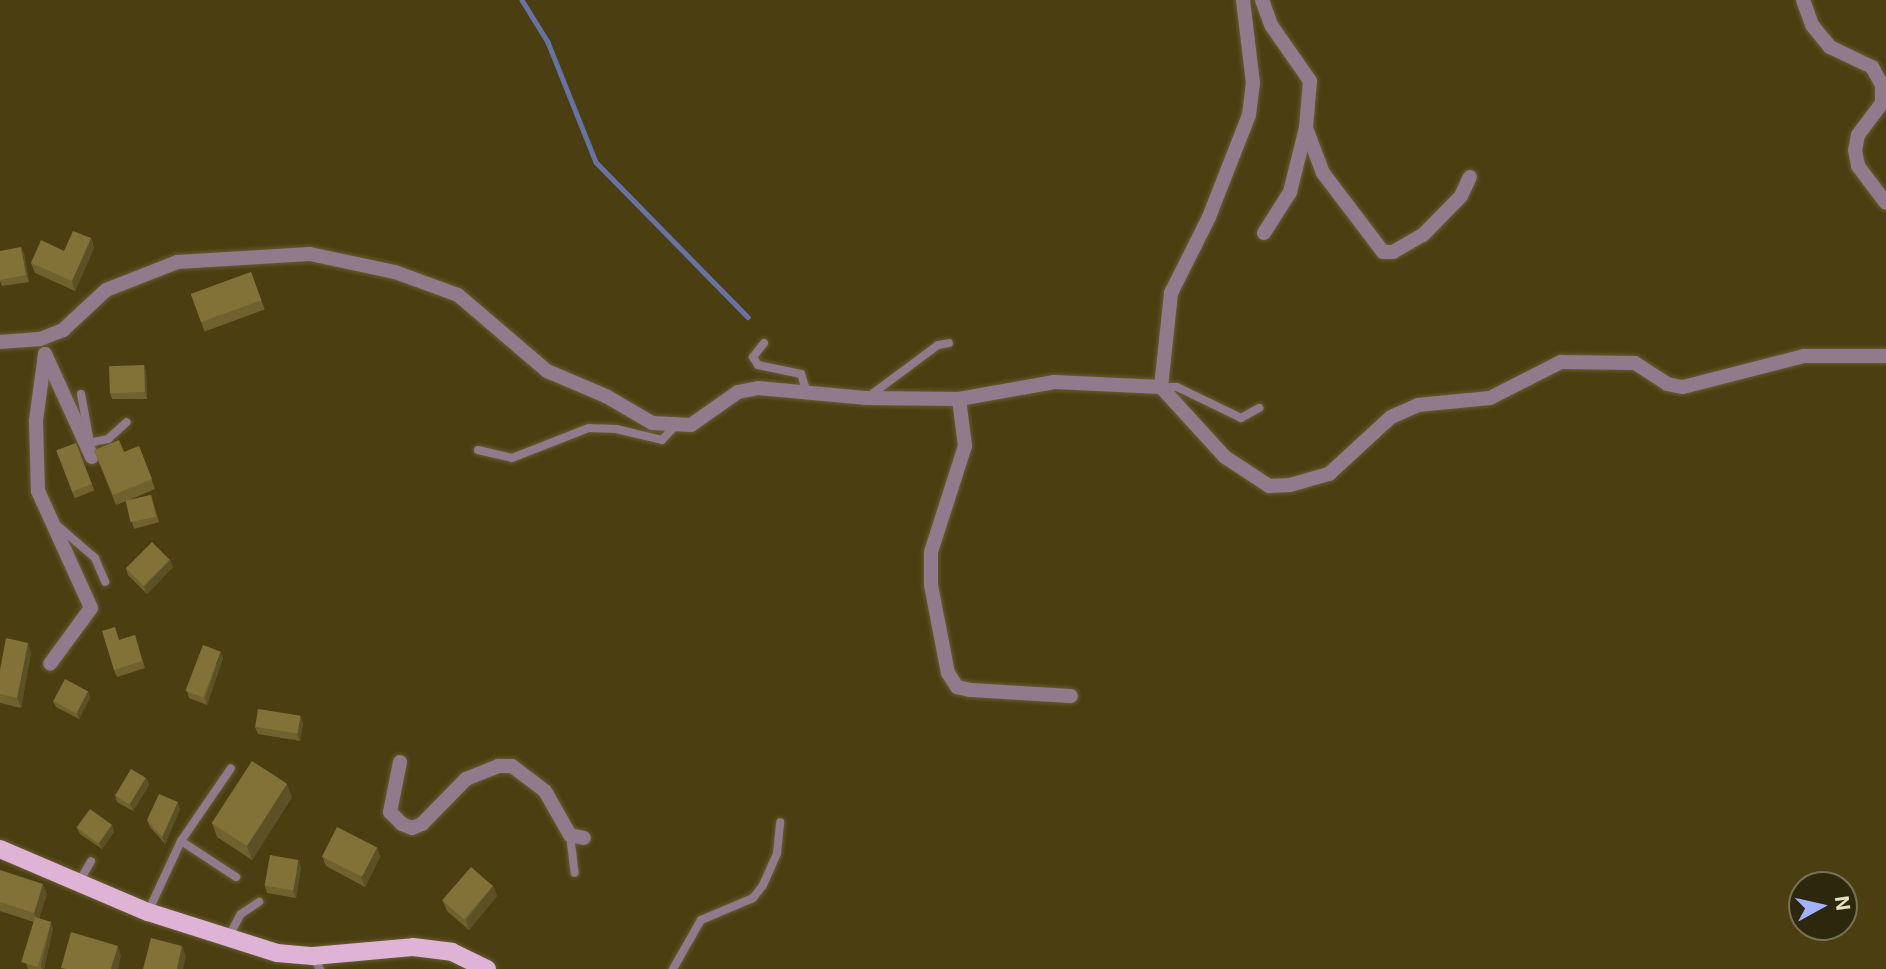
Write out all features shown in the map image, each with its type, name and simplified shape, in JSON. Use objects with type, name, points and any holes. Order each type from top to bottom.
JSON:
[{"type":"main road","points":[[0,849],[148,912],[277,953],[317,962],[413,947],[452,951],[488,969]]},
{"type":"street","points":[[1161,387],[1171,293],[1209,217],[1249,115],[1252,83],[1243,0]]},
{"type":"street","points":[[1262,0],[1271,25],[1310,81],[1306,128],[1290,192],[1264,233]]},
{"type":"street","points":[[1802,0],[1812,25],[1830,47],[1872,67],[1882,85],[1882,103],[1858,135],[1855,150],[1858,166],[1886,203]]},
{"type":"street","points":[[1306,128],[1322,173],[1383,252],[1394,253],[1423,235],[1461,196],[1470,177]]},
{"type":"street","points":[[0,342],[40,339],[62,330],[106,290],[135,276],[177,262],[310,254],[395,272],[458,295],[547,371],[607,396],[652,423],[674,427],[691,425],[738,392],[758,388],[866,398],[959,399],[1054,382],[1161,387],[1225,457],[1269,485],[1290,485],[1329,474],[1391,417],[1418,405],[1490,398],[1561,362],[1635,363],[1667,384],[1683,387],[1804,356],[1886,356]]},
{"type":"street","points":[[40,339],[89,448]]},
{"type":"street","points":[[45,354],[35,456],[38,491],[91,608],[50,664]]},
{"type":"street","points":[[959,399],[965,446],[931,552],[931,586],[948,673],[957,687],[970,690],[1071,696]]},
{"type":"street","points":[[400,762],[390,812],[402,824],[412,828],[422,824],[466,779],[498,766],[512,766],[545,791],[577,836]]},
{"type":"lane","points":[[764,343],[755,348],[753,358],[758,365],[801,374],[807,393]]},
{"type":"lane","points":[[866,398],[938,345],[949,343]]},
{"type":"lane","points":[[1161,387],[1177,387],[1241,418],[1259,408]]},
{"type":"lane","points":[[81,394],[89,448],[117,435],[127,422]]},
{"type":"lane","points":[[478,450],[512,458],[589,428],[617,429],[662,440],[674,427]]},
{"type":"lane","points":[[51,519],[95,558],[105,582]]},
{"type":"lane","points":[[148,912],[181,841],[231,768]]},
{"type":"lane","points":[[673,969],[701,919],[753,898],[763,886],[777,853],[780,822]]},
{"type":"lane","points":[[575,873],[577,836]]},
{"type":"lane","points":[[181,841],[236,877]]},
{"type":"lane","points":[[79,882],[91,861]]},
{"type":"lane","points":[[228,938],[241,914],[259,902]]},
{"type":"building","points":[[73,231],[91,238],[72,281],[31,263],[41,240],[64,251]]},
{"type":"building","points":[[21,247],[26,275],[0,280],[0,251]]},
{"type":"building","points":[[251,272],[261,300],[201,322],[191,294]]},
{"type":"building","points":[[144,365],[145,392],[110,393],[109,366]]},
{"type":"building","points":[[119,440],[124,452],[139,446],[152,479],[113,495],[94,450]]},
{"type":"building","points":[[76,443],[92,484],[72,492],[56,451]]},
{"type":"building","points":[[151,495],[156,516],[131,522],[126,501]]},
{"type":"building","points":[[152,542],[170,560],[144,586],[126,568]]},
{"type":"building","points":[[115,627],[119,640],[135,635],[142,661],[114,670],[102,631]]},
{"type":"building","points":[[6,638],[28,643],[17,698],[0,694],[0,670]]},
{"type":"building","points":[[203,645],[221,652],[203,698],[185,691]]},
{"type":"building","points":[[65,679],[88,691],[76,713],[53,701]]},
{"type":"building","points":[[258,709],[300,716],[298,734],[255,727]]},
{"type":"building","points":[[252,761],[287,784],[247,846],[212,823]]},
{"type":"building","points":[[131,769],[146,778],[130,804],[115,796]]},
{"type":"building","points":[[159,794],[178,802],[162,837],[147,820]]},
{"type":"building","points":[[90,809],[112,825],[98,843],[76,828]]},
{"type":"building","points":[[337,827],[377,847],[362,877],[322,856]]},
{"type":"building","points":[[270,855],[299,860],[293,891],[265,886]]},
{"type":"building","points":[[471,867],[493,886],[464,919],[442,900]]},
{"type":"building","points":[[0,870],[43,884],[34,913],[0,902]]},
{"type":"building","points":[[35,917],[51,922],[38,967],[21,962]]},
{"type":"building","points":[[71,932],[118,946],[111,969],[61,968]]},
{"type":"building","points":[[151,938],[182,946],[177,969],[143,969]]},
{"type":"waterway","points":[[522,0],[548,42],[596,162],[748,317]]}]
